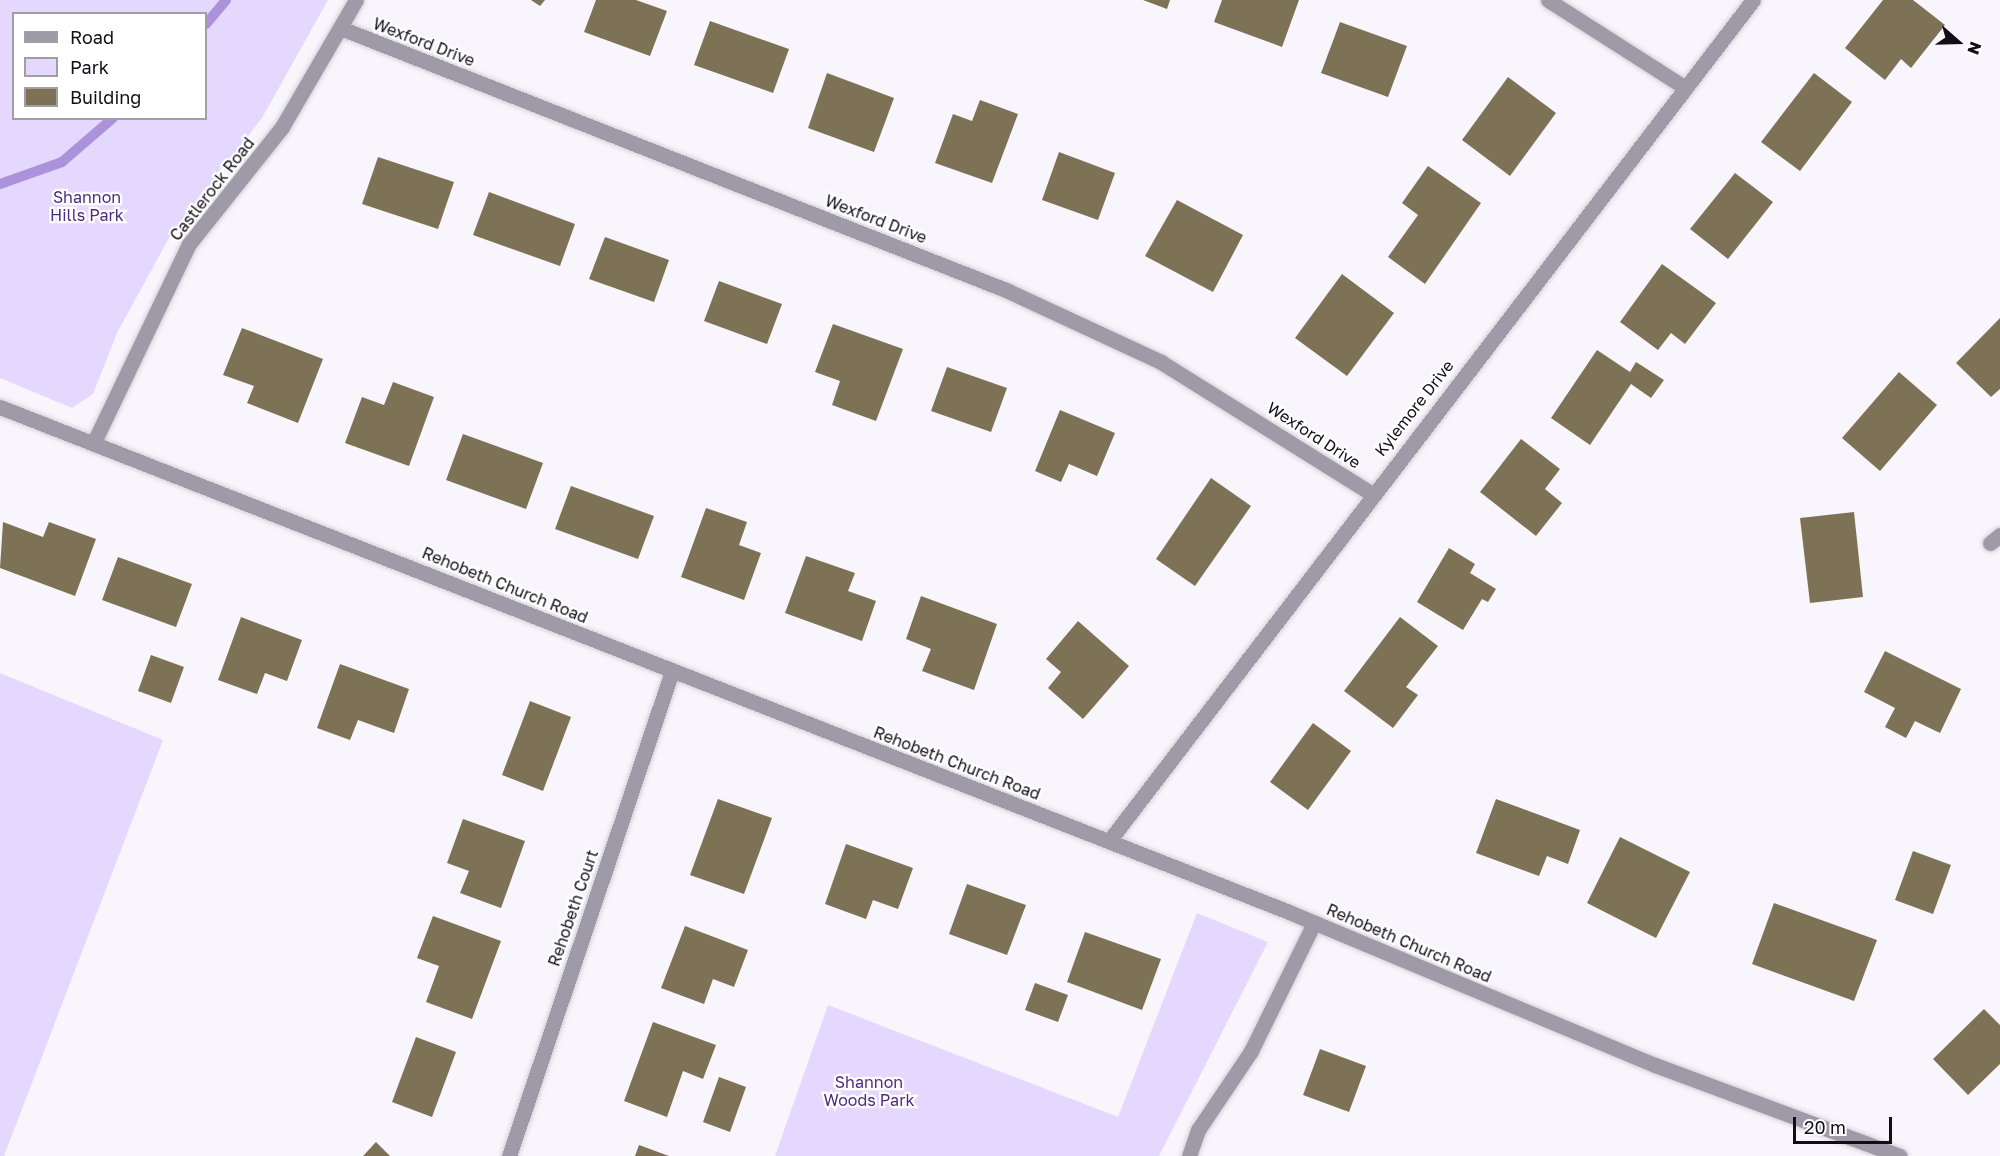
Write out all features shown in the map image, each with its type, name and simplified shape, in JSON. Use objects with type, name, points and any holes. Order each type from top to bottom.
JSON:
[{"type":"street","name":"Castlerock Road","points":[[95,440],[189,244],[282,127],[343,29],[356,0]]},
{"type":"street","points":[[1548,0],[1684,87]]},
{"type":"street","name":"Kylemore Drive","points":[[1109,841],[1371,493],[1753,0]]},
{"type":"street","name":"Wexford Drive","points":[[343,29],[1006,290],[1161,362],[1371,493]]},
{"type":"street","name":"Rehobeth Church Road","points":[[0,406],[95,440],[672,671],[1109,841],[1314,923],[1655,1065],[1900,1156]]},
{"type":"street","name":"Rehobeth Court","points":[[509,1156],[672,671]]},
{"type":"street","points":[[1190,1156],[1198,1130],[1251,1051],[1314,923]]},
{"type":"green space","name":"Shannon Hills Park","points":[[0,0],[328,0],[262,118],[169,238],[117,333],[93,394],[72,408],[0,378]]},
{"type":"green space","points":[[0,673],[163,740],[4,1156],[0,1156]]},
{"type":"green space","name":"Shannon Woods Park","points":[[1197,913],[1268,942],[1159,1156],[775,1156],[828,1005],[1118,1117]]},
{"type":"building","points":[[531,0],[545,0],[540,6]]},
{"type":"building","points":[[596,0],[636,0],[667,11],[650,56],[584,32]]},
{"type":"building","points":[[1143,0],[1170,0],[1167,9]]},
{"type":"building","points":[[1222,0],[1299,0],[1282,47],[1214,22]]},
{"type":"building","points":[[1883,0],[1913,0],[1945,25],[1911,68],[1901,59],[1885,80],[1845,48]]},
{"type":"building","points":[[710,21],[789,49],[773,93],[694,65]]},
{"type":"building","points":[[1340,22],[1407,46],[1388,97],[1321,73]]},
{"type":"building","points":[[827,73],[894,98],[874,152],[808,128]]},
{"type":"building","points":[[1814,73],[1852,102],[1800,171],[1761,142]]},
{"type":"building","points":[[1508,77],[1556,113],[1510,176],[1462,140]]},
{"type":"building","points":[[980,100],[1018,114],[992,183],[935,163],[953,114],[972,121]]},
{"type":"building","points":[[1059,152],[1115,173],[1098,220],[1042,200]]},
{"type":"building","points":[[378,157],[454,182],[438,229],[362,204]]},
{"type":"building","points":[[1428,166],[1481,203],[1425,284],[1388,257],[1418,215],[1402,203]]},
{"type":"building","points":[[1735,173],[1773,202],[1728,259],[1690,229]]},
{"type":"building","points":[[489,192],[575,224],[560,266],[473,235]]},
{"type":"building","points":[[1177,200],[1243,235],[1213,292],[1145,256]]},
{"type":"building","points":[[605,237],[669,260],[654,302],[589,279]]},
{"type":"building","points":[[1662,264],[1716,303],[1685,344],[1671,333],[1658,350],[1620,322]]},
{"type":"building","points":[[1342,274],[1394,313],[1347,376],[1295,338]]},
{"type":"building","points":[[719,281],[782,304],[767,344],[704,321]]},
{"type":"building","points":[[2000,318],[2000,389],[1991,397],[1956,363]]},
{"type":"building","points":[[833,324],[903,349],[876,421],[832,405],[840,381],[815,372]]},
{"type":"building","points":[[242,328],[323,359],[298,423],[247,403],[254,386],[223,375]]},
{"type":"building","points":[[1597,350],[1630,372],[1636,362],[1664,380],[1651,398],[1631,384],[1590,445],[1551,418]]},
{"type":"building","points":[[947,367],[1007,388],[991,432],[931,411]]},
{"type":"building","points":[[1899,372],[1937,405],[1880,471],[1842,438]]},
{"type":"building","points":[[393,382],[434,397],[409,466],[345,443],[362,397],[384,405]]},
{"type":"building","points":[[1060,410],[1115,433],[1097,476],[1069,464],[1061,482],[1035,471]]},
{"type":"building","points":[[463,434],[543,463],[526,509],[446,480]]},
{"type":"building","points":[[1521,439],[1560,469],[1545,489],[1562,503],[1536,536],[1480,492]]},
{"type":"building","points":[[1211,478],[1251,506],[1195,586],[1156,559]]},
{"type":"building","points":[[571,486],[654,516],[638,559],[555,529]]},
{"type":"building","points":[[706,508],[747,522],[739,545],[761,553],[744,600],[681,577]]},
{"type":"building","points":[[1854,512],[1863,597],[1810,603],[1800,518]]},
{"type":"building","points":[[3,522],[43,537],[49,522],[96,539],[75,596],[0,568]]},
{"type":"building","points":[[1449,548],[1475,564],[1470,573],[1496,589],[1488,602],[1482,599],[1463,630],[1417,602]]},
{"type":"building","points":[[806,556],[855,573],[848,591],[876,601],[862,641],[785,613]]},
{"type":"building","points":[[118,557],[192,584],[176,627],[102,600]]},
{"type":"building","points":[[921,596],[997,624],[974,690],[922,671],[931,649],[906,639]]},
{"type":"building","points":[[241,617],[302,640],[287,681],[265,673],[257,694],[218,680]]},
{"type":"building","points":[[1400,617],[1438,646],[1406,687],[1418,695],[1393,728],[1344,691]]},
{"type":"building","points":[[1078,621],[1129,666],[1083,719],[1048,688],[1061,672],[1046,659]]},
{"type":"building","points":[[1885,651],[1961,689],[1940,733],[1915,721],[1906,738],[1885,727],[1895,708],[1864,692]]},
{"type":"building","points":[[151,655],[184,667],[171,703],[138,691]]},
{"type":"building","points":[[340,664],[409,689],[394,733],[358,720],[350,740],[317,728]]},
{"type":"building","points":[[530,701],[571,717],[543,791],[502,775]]},
{"type":"building","points":[[1313,723],[1351,751],[1308,810],[1270,782]]},
{"type":"building","points":[[718,799],[772,818],[744,894],[690,875]]},
{"type":"building","points":[[1496,799],[1580,830],[1568,864],[1547,856],[1539,876],[1476,853]]},
{"type":"building","points":[[463,819],[525,841],[501,908],[460,893],[469,871],[447,863]]},
{"type":"building","points":[[1620,837],[1690,872],[1656,938],[1587,903]]},
{"type":"building","points":[[846,844],[913,868],[898,909],[873,900],[866,919],[825,904]]},
{"type":"building","points":[[1913,851],[1951,865],[1933,914],[1895,900]]},
{"type":"building","points":[[967,884],[1026,905],[1007,955],[949,934]]},
{"type":"building","points":[[1774,903],[1877,940],[1854,1001],[1752,964]]},
{"type":"building","points":[[433,916],[501,941],[472,1019],[426,1002],[439,966],[417,958]]},
{"type":"building","points":[[685,926],[748,950],[734,987],[713,979],[704,1004],[661,988]]},
{"type":"building","points":[[1085,932],[1161,959],[1142,1010],[1067,982]]},
{"type":"building","points":[[1035,983],[1068,995],[1058,1022],[1025,1010]]},
{"type":"building","points":[[1984,1009],[2000,1025],[2000,1064],[1968,1095],[1933,1059]]},
{"type":"building","points":[[653,1022],[716,1045],[703,1079],[683,1071],[667,1117],[624,1101]]},
{"type":"building","points":[[416,1037],[456,1052],[432,1117],[392,1102]]},
{"type":"building","points":[[1320,1049],[1366,1066],[1349,1112],[1303,1095]]},
{"type":"building","points":[[719,1077],[746,1087],[730,1132],[703,1122]]},
{"type":"building","points":[[376,1142],[390,1156],[363,1156]]},
{"type":"building","points":[[639,1145],[669,1156],[635,1156]]},
{"type":"waterway","points":[[207,23],[226,0]]},
{"type":"waterway","points":[[0,184],[62,162],[111,120]]}]
